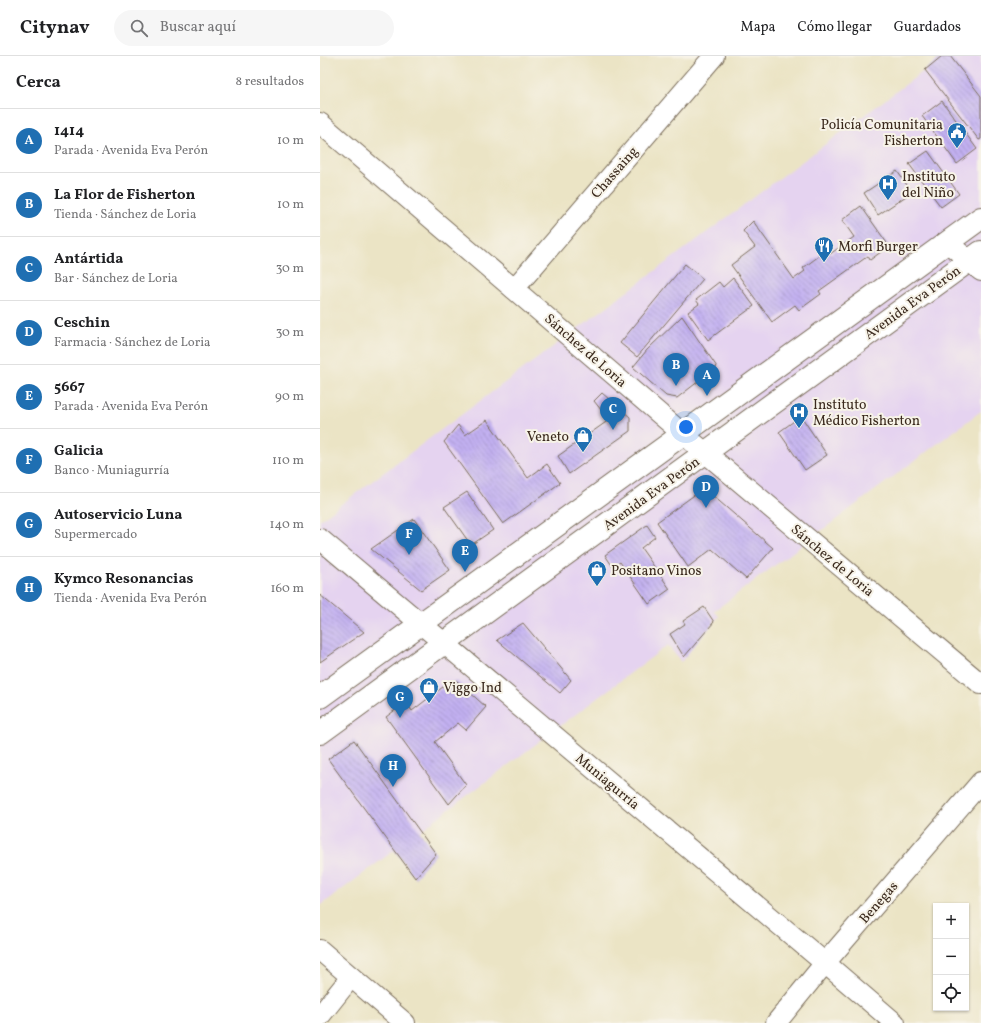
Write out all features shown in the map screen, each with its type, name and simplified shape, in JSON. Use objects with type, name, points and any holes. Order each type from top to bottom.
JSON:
[{"type":"main road","name":"Avenida Eva Perón","points":[[320,697],[981,218]]},
{"type":"main road","name":"Avenida Eva Perón","points":[[320,733],[706,453],[977,261]]},
{"type":"street","name":"Chassaing","points":[[514,289],[714,56]]},
{"type":"street","name":"Sánchez de Loria","points":[[320,123],[683,434],[981,684]]},
{"type":"street","points":[[947,242],[977,261]]},
{"type":"street","name":"Muniagurría","points":[[320,539],[895,1023]]},
{"type":"street","name":"Benegas","points":[[776,1023],[825,963],[981,782]]},
{"type":"street","points":[[320,950],[405,1023]]},
{"type":"street","points":[[320,1016],[351,977]]},
{"type":"shaded area","points":[[944,56],[981,56],[981,411],[714,611],[719,616],[681,662],[668,645],[320,906],[320,520]]},
{"type":"building","points":[[942,56],[950,56],[981,96],[981,139],[979,140],[925,70]]},
{"type":"building","points":[[942,101],[977,149],[957,164],[922,116]]},
{"type":"building","points":[[928,151],[959,194],[941,207],[909,164]]},
{"type":"building","points":[[897,171],[912,192],[878,215],[864,193]]},
{"type":"building","points":[[861,206],[889,246],[870,260],[868,256],[819,291],[821,294],[799,310],[795,305],[772,322],[731,265],[755,247],[743,231],[753,221],[794,279],[805,271],[803,268],[827,250],[830,254],[854,237],[842,220]]},
{"type":"building","points":[[685,264],[703,279],[637,357],[620,343]]},
{"type":"building","points":[[733,278],[754,306],[708,340],[688,312],[699,304],[696,300],[719,282],[723,287]]},
{"type":"building","points":[[682,316],[717,367],[677,398],[666,396],[633,367],[647,350]]},
{"type":"building","points":[[602,393],[630,417],[630,431],[569,474],[558,456],[609,420],[594,401]]},
{"type":"building","points":[[801,416],[827,455],[805,470],[779,432]]},
{"type":"building","points":[[487,420],[528,478],[547,464],[560,483],[503,524],[444,442],[458,425],[465,435]]},
{"type":"building","points":[[704,488],[773,548],[746,579],[712,549],[688,567],[657,522]]},
{"type":"building","points":[[467,492],[493,530],[471,545],[444,507]]},
{"type":"building","points":[[414,519],[450,570],[421,590],[371,549]]},
{"type":"building","points":[[647,525],[655,537],[641,548],[670,589],[649,604],[620,562],[613,567],[605,555]]},
{"type":"building","points":[[320,595],[364,632],[320,662]]},
{"type":"building","points":[[704,607],[714,622],[684,657],[670,634],[685,624],[683,621]]},
{"type":"building","points":[[523,623],[571,680],[560,693],[497,640]]},
{"type":"building","points":[[457,681],[486,707],[466,730],[458,723],[435,742],[466,785],[449,804],[386,717],[406,702],[412,711],[448,683]]},
{"type":"building","points":[[354,740],[436,854],[415,878],[328,759]]},
{"type":"place","name":"Policía Comunitaria Fisherton","points":[[957,149]]},
{"type":"place","name":"Instituto del Niño","points":[[888,201]]},
{"type":"place","name":"Morfi Burger","points":[[824,263]]},
{"type":"place","name":"La Flor de Fisherton","points":[[676,386]]},
{"type":"place","name":"1414","points":[[707,396]]},
{"type":"place","name":"Instituto Médico Fisherton","points":[[799,429]]},
{"type":"place","name":"Antártida","points":[[613,430]]},
{"type":"place","name":"Veneto","points":[[583,453]]},
{"type":"place","name":"Ceschin","points":[[706,508]]},
{"type":"place","name":"Galicia","points":[[409,555]]},
{"type":"place","name":"5667","points":[[465,572]]},
{"type":"place","name":"Positano Vinos","points":[[597,587]]},
{"type":"place","name":"Viggo Ind","points":[[429,704]]},
{"type":"place","name":"Autoservicio Luna","points":[[400,718]]},
{"type":"place","name":"Kymco Resonancias","points":[[393,787]]}]
